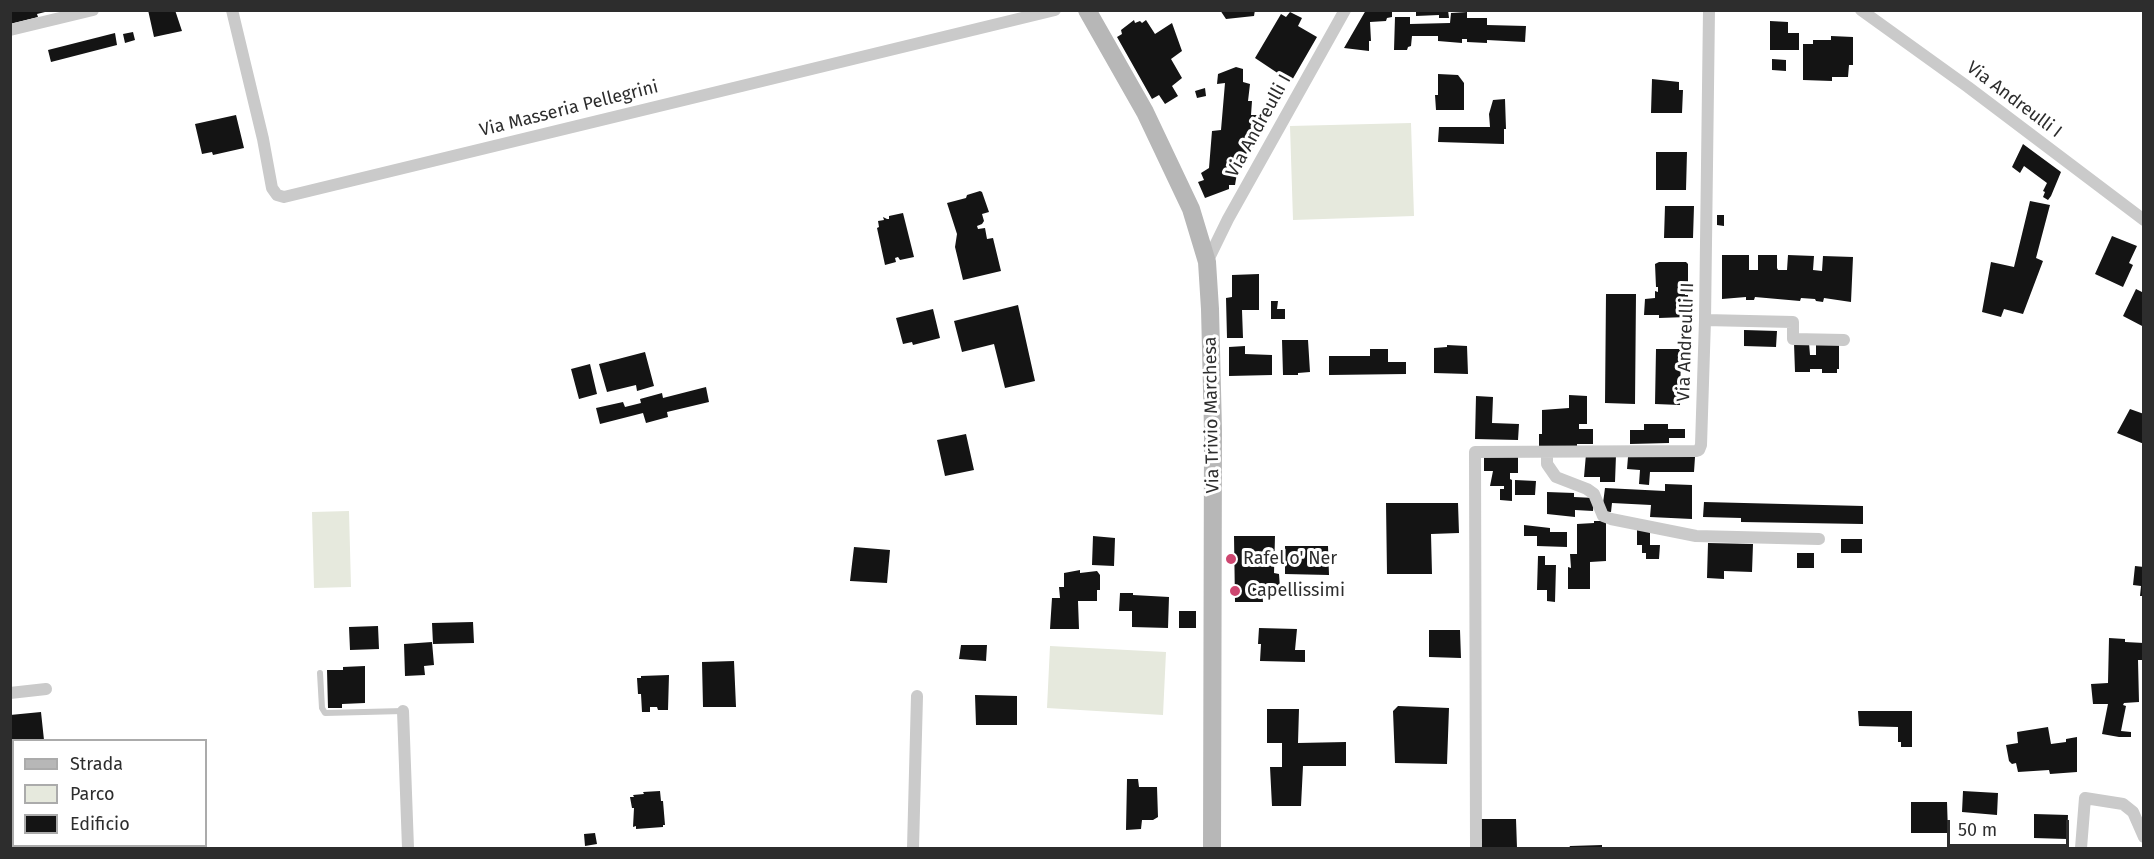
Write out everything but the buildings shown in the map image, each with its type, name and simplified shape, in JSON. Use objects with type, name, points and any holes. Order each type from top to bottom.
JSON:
[{"type":"street","points":[[10,30],[93,10]]},
{"type":"street","name":"Via Masseria Pellegrini","points":[[232,10],[272,188],[278,195],[284,197],[1055,10]]},
{"type":"street","name":"Via Trivio Marchesa","points":[[1087,10],[1145,112],[1191,209],[1207,262],[1213,430],[1212,849]]},
{"type":"street","name":"Via Andreulli I","points":[[1207,262],[1228,219],[1346,10]]},
{"type":"street","name":"Via Andreulli II","points":[[1476,849],[1475,452],[1699,450],[1701,445],[1709,10]]},
{"type":"street","name":"Via Andreulli I","points":[[1861,10],[1968,87],[2144,220]]},
{"type":"street","points":[[1705,320],[1793,322],[1793,339],[1844,340]]},
{"type":"street","points":[[1547,452],[1547,464],[1556,477],[1594,494],[1604,516],[1611,519],[1696,536],[1819,539]]},
{"type":"street","points":[[10,693],[46,689]]},
{"type":"street","points":[[913,849],[917,696]]},
{"type":"street","points":[[403,711],[408,849]]},
{"type":"street","points":[[2081,849],[2085,798],[2123,804],[2133,812],[2144,837]]},
{"type":"lane","points":[[320,673],[322,708],[325,713],[403,711]]},
{"type":"green space","points":[[1411,123],[1414,216],[1293,220],[1290,126]]},
{"type":"green space","points":[[349,511],[351,587],[314,588],[312,512]]},
{"type":"green space","points":[[1050,646],[1166,652],[1163,715],[1047,708]]},
{"type":"place","name":"Rafel o' Ner","points":[[1231,559]]},
{"type":"place","name":"Capellissimi","points":[[1235,591]]}]
